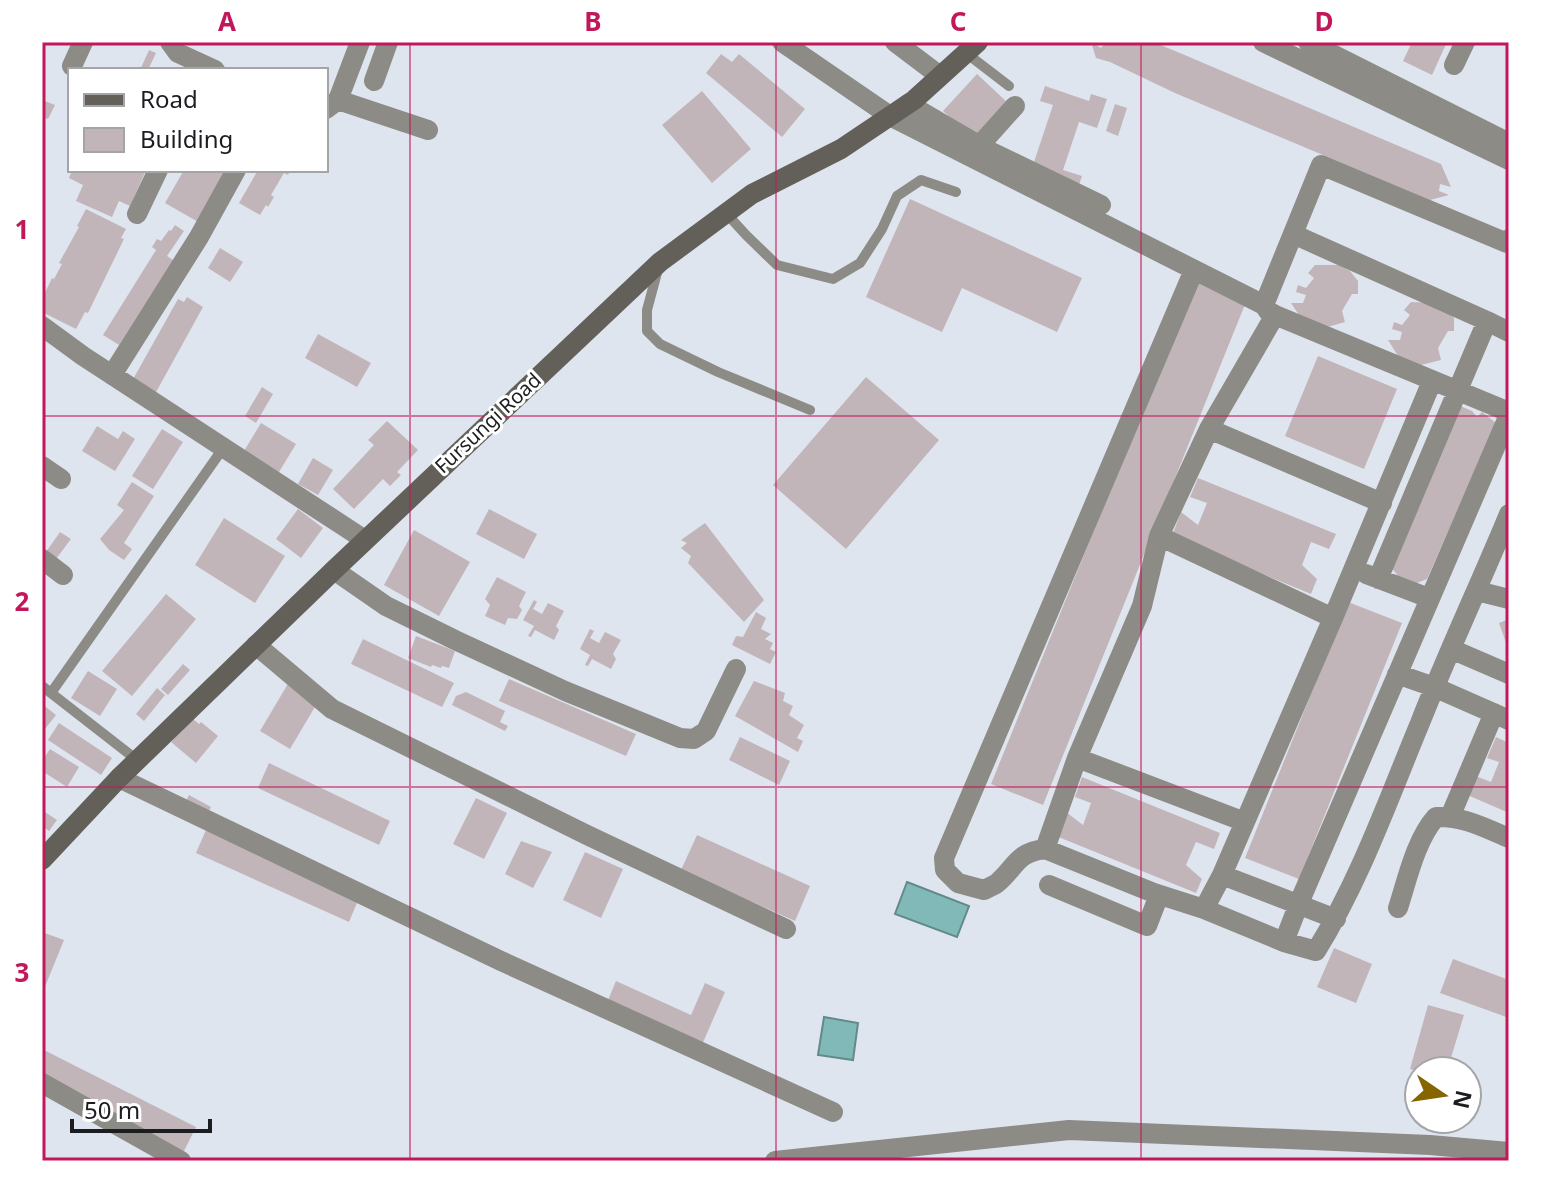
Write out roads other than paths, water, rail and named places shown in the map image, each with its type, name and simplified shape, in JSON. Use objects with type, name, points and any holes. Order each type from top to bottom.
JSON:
[{"type":"street","points":[[72,66],[83,42]]},
{"type":"street","points":[[170,42],[178,53],[207,68]]},
{"type":"street","points":[[360,42],[332,104],[428,130]]},
{"type":"street","points":[[374,81],[388,42]]},
{"type":"street","points":[[782,42],[890,116],[1269,310],[1509,414],[1284,942]]},
{"type":"street","points":[[895,42],[940,76]]},
{"type":"street","points":[[1263,42],[1509,160]]},
{"type":"street","points":[[1308,42],[1509,143]]},
{"type":"street","points":[[1454,65],[1465,42]]},
{"type":"street","name":"Fursungi Road","points":[[42,860],[137,760],[660,262],[752,194],[841,149],[908,104],[972,47]]},
{"type":"street","points":[[979,146],[1012,96]]},
{"type":"street","points":[[908,104],[979,146],[1101,205]]},
{"type":"street","points":[[1045,849],[1077,758],[1142,606],[1159,536],[1269,310],[1293,234],[1321,165],[1507,243],[1509,239]]},
{"type":"street","points":[[137,214],[157,172]]},
{"type":"street","points":[[112,375],[199,237],[235,172]]},
{"type":"street","points":[[1293,234],[1509,332]]},
{"type":"street","points":[[1194,270],[944,858],[945,870],[958,883],[984,890],[998,883],[1016,860],[1032,850],[1045,849],[1159,895],[1316,951],[1358,875],[1434,687],[1509,514]]},
{"type":"street","points":[[1378,579],[1487,321]]},
{"type":"street","points":[[42,326],[365,540]]},
{"type":"street","points":[[1204,909],[1245,822],[1432,381]]},
{"type":"street","points":[[1209,429],[1382,503]]},
{"type":"street","points":[[42,466],[61,479]]},
{"type":"street","points":[[1159,536],[1333,618]]},
{"type":"street","points":[[42,559],[63,575]]},
{"type":"street","points":[[1354,568],[1429,598]]},
{"type":"street","points":[[334,570],[386,606],[441,633],[565,691],[680,738],[694,739],[706,731],[736,669]]},
{"type":"street","points":[[1477,591],[1509,599]]},
{"type":"street","points":[[256,645],[332,709],[786,929]]},
{"type":"street","points":[[1451,649],[1509,674]]},
{"type":"street","points":[[1397,674],[1501,717],[1450,817]]},
{"type":"street","points":[[1077,758],[1245,822]]},
{"type":"street","points":[[119,778],[501,961],[833,1112]]},
{"type":"street","points":[[1398,908],[1421,843],[1436,817],[1467,820],[1509,838]]},
{"type":"street","points":[[1222,875],[1336,919]]},
{"type":"street","points":[[1049,885],[1147,926],[1159,895]]},
{"type":"street","points":[[42,1083],[181,1161]]},
{"type":"street","points":[[775,1161],[1069,1130],[1430,1145],[1509,1152]]},
{"type":"lane","points":[[972,47],[1012,96]]},
{"type":"lane","points":[[726,213],[777,265],[833,279],[860,263],[882,229],[897,196],[921,180],[956,192]]},
{"type":"lane","points":[[660,262],[647,310],[647,331],[660,344],[810,410]]},
{"type":"lane","points":[[137,760],[46,689],[224,447]]}]
